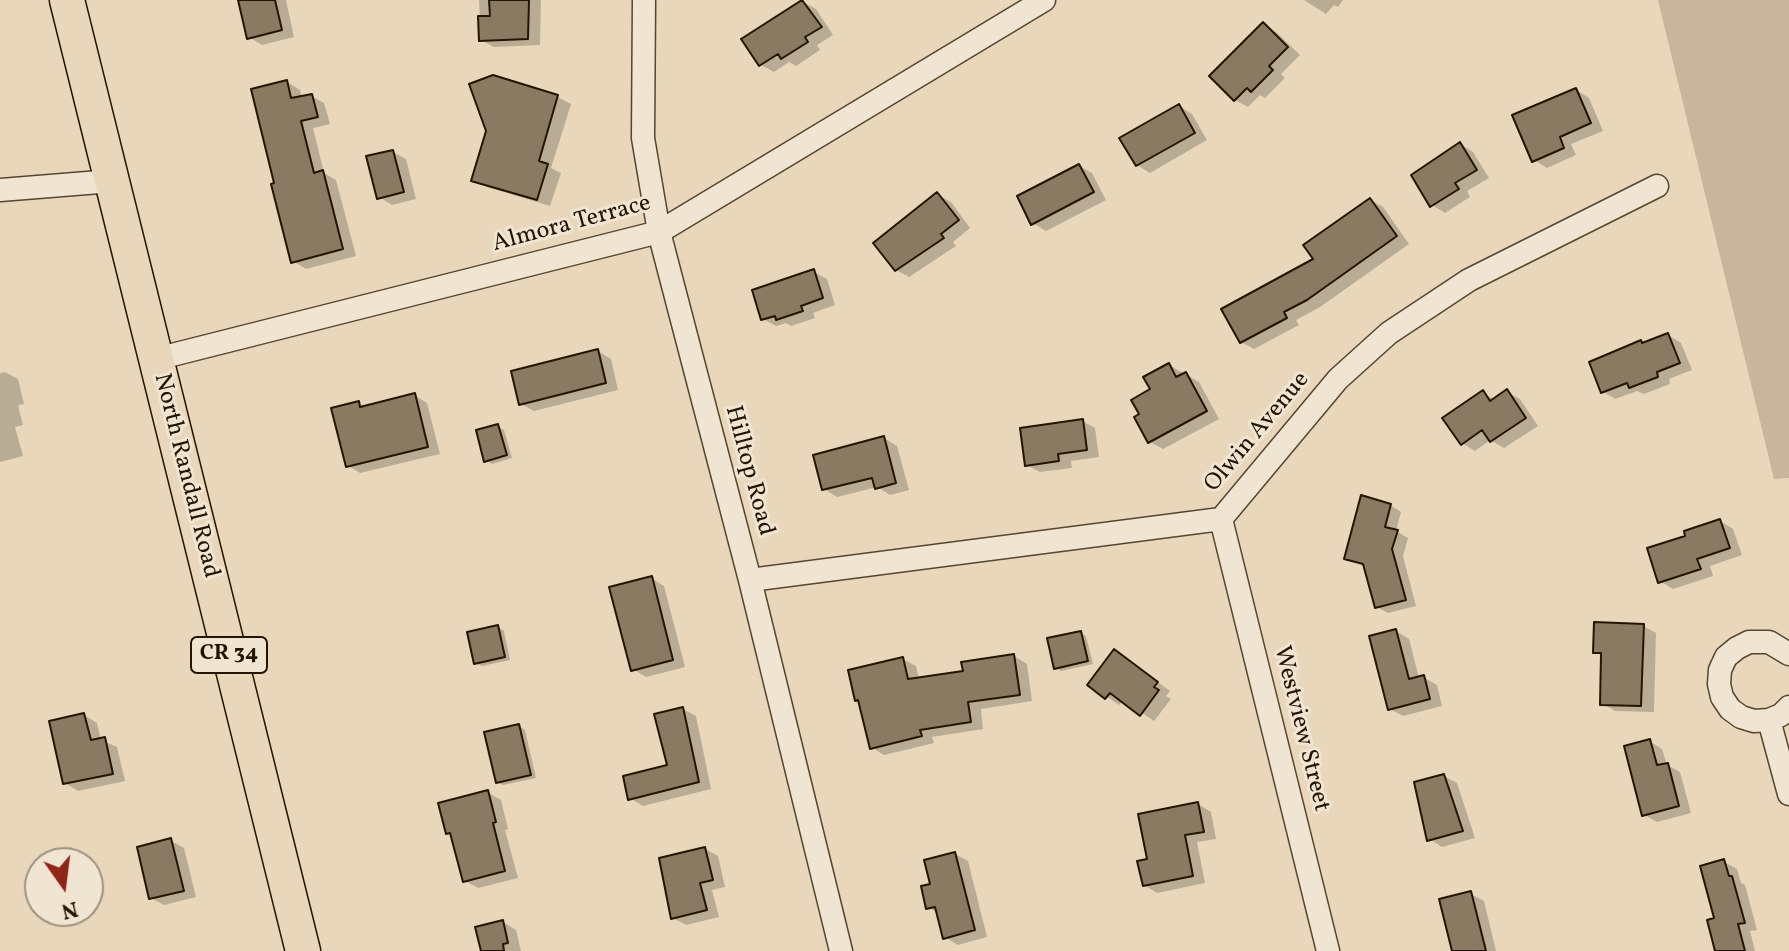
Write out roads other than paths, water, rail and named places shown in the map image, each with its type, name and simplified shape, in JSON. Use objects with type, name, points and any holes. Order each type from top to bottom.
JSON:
[{"type":"main road","name":"North Randall Road","points":[[67,0],[303,951]]},
{"type":"street","name":"Hilltop Road","points":[[644,0],[643,138],[659,232],[750,580],[841,951]]},
{"type":"street","name":"Almora Terrace","points":[[156,359],[659,232],[1044,0]]},
{"type":"street","points":[[0,190],[112,181]]},
{"type":"street","name":"Olwin Avenue","points":[[750,580],[1221,519],[1338,379],[1389,333],[1425,306],[1469,280],[1657,186]]},
{"type":"street","name":"Westview Street","points":[[1221,519],[1328,951]]},
{"type":"street","points":[[1789,654],[1769,642],[1749,642],[1726,657],[1720,670],[1719,684],[1722,697],[1730,709],[1741,717],[1754,721],[1769,720],[1789,707]]},
{"type":"street","points":[[1769,720],[1789,794]]}]
